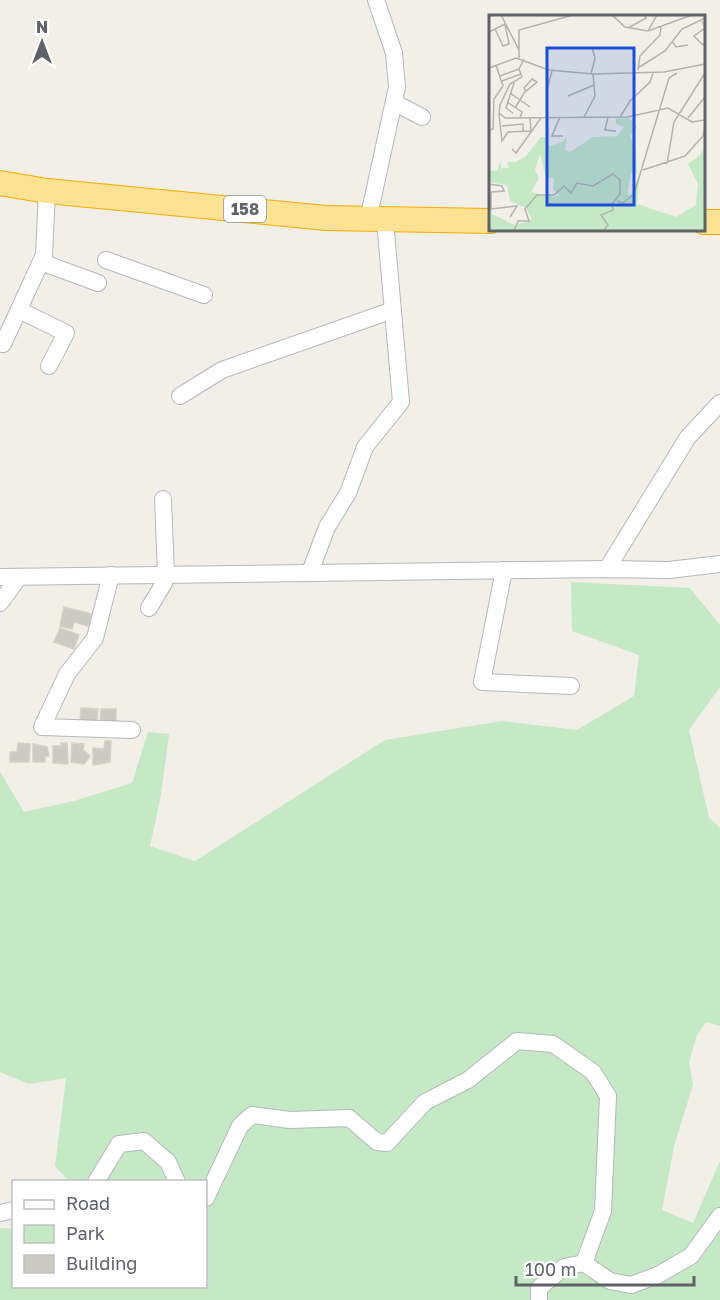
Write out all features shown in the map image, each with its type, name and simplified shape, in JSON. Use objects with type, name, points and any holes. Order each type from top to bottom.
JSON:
[{"type":"highway","name":"158","points":[[0,183],[47,191],[376,220],[489,221]]},
{"type":"street","points":[[310,572],[327,526],[348,494],[365,447],[401,402],[393,310],[376,220],[397,87],[394,53],[376,0]]},
{"type":"street","points":[[394,103],[422,117]]},
{"type":"street","points":[[3,344],[41,262],[47,191]]},
{"type":"street","points":[[41,262],[97,286],[109,254],[204,295]]},
{"type":"street","points":[[19,310],[66,333],[49,366]]},
{"type":"street","points":[[180,396],[222,370],[393,310]]},
{"type":"street","points":[[607,569],[688,437],[720,403]]},
{"type":"street","points":[[149,608],[164,583],[166,574],[163,499]]},
{"type":"street","points":[[0,577],[669,570],[720,564]]},
{"type":"street","points":[[504,570],[482,682],[571,686]]},
{"type":"street","points":[[111,575],[95,638],[67,674],[42,727],[132,730]]},
{"type":"street","points":[[0,603],[19,577]]},
{"type":"street","points":[[207,1196],[240,1126],[252,1115],[290,1120],[349,1118],[377,1142],[387,1143],[425,1102],[468,1080],[517,1041],[553,1044],[594,1072],[608,1096],[603,1211],[584,1263]]},
{"type":"street","points":[[97,1180],[118,1144],[144,1140],[168,1162],[176,1180]]},
{"type":"street","points":[[539,1300],[539,1288],[551,1275],[564,1267],[584,1263],[610,1281],[631,1285],[658,1275],[691,1256],[720,1216]]},
{"type":"green space","points":[[571,582],[690,588],[720,625],[720,687],[689,730],[709,818],[720,828],[720,1026],[706,1022],[697,1035],[689,1062],[693,1085],[674,1146],[662,1210],[693,1223],[720,1161],[720,1300],[0,1300],[0,1228],[12,1229],[12,1288],[207,1288],[207,1180],[68,1180],[55,1166],[66,1078],[29,1084],[0,1072],[0,772],[24,812],[74,801],[132,783],[148,732],[169,734],[161,795],[150,846],[195,861],[385,740],[502,721],[577,730],[634,696],[639,655],[572,631]]},
{"type":"building","points":[[64,607],[92,614],[89,626],[74,622],[72,629],[60,626]]},
{"type":"building","points":[[60,628],[79,635],[74,649],[54,642]]},
{"type":"building","points":[[81,708],[98,709],[97,723],[80,723]]},
{"type":"building","points":[[101,709],[116,709],[116,725],[100,725]]},
{"type":"building","points":[[105,741],[111,741],[110,762],[93,765],[93,748],[104,749]]},
{"type":"building","points":[[18,743],[30,744],[29,762],[10,762],[10,752],[17,752]]},
{"type":"building","points":[[61,743],[67,743],[68,764],[53,763],[53,746],[61,746]]},
{"type":"building","points":[[72,743],[84,744],[83,750],[90,756],[84,764],[71,762]]},
{"type":"building","points":[[33,744],[47,747],[49,756],[45,756],[45,762],[33,762]]}]
